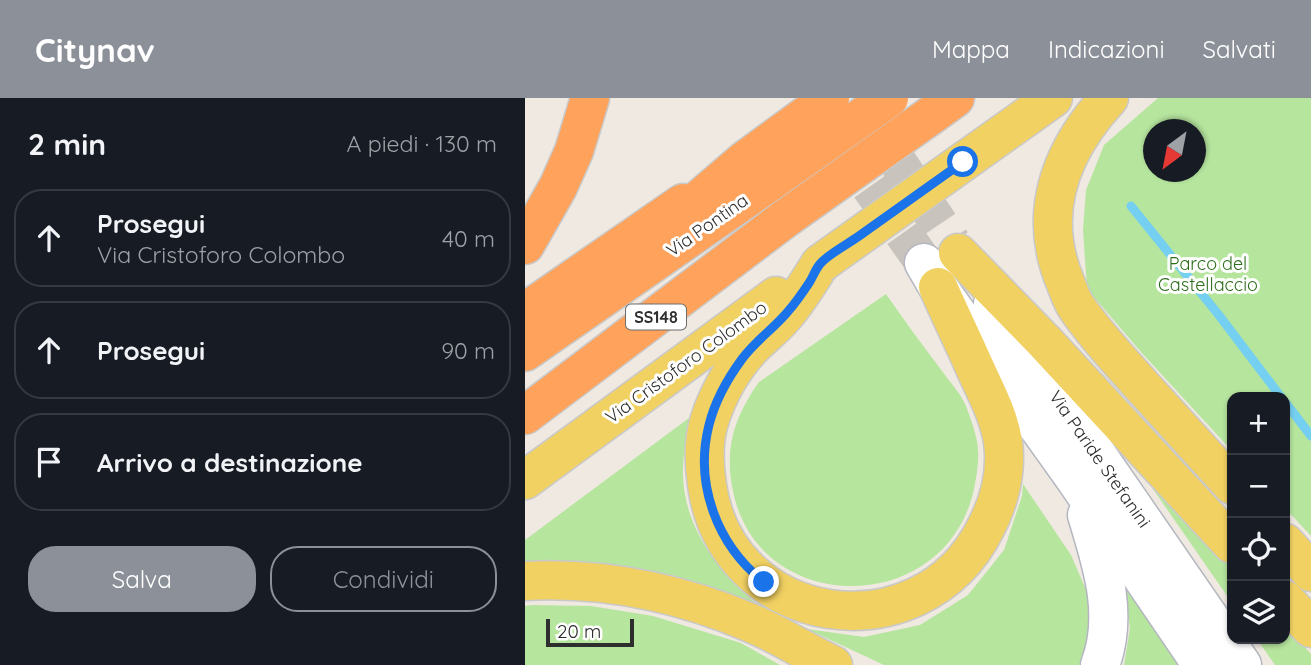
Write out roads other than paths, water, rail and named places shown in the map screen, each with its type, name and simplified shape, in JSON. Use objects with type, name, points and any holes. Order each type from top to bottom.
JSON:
[{"type":"highway","points":[[525,245],[558,187],[574,151],[590,98]]},
{"type":"highway","points":[[525,312],[754,173],[830,98]]},
{"type":"highway","name":"Via Pontina","points":[[525,350],[754,173],[889,98]]},
{"type":"highway","name":"SS148","points":[[525,415],[786,218],[943,107]]},
{"type":"main road","name":"Via Cristoforo Colombo","points":[[525,480],[1053,98]]},
{"type":"main road","points":[[1109,98],[1087,124],[1061,172],[1053,217],[1058,262],[1077,307],[1107,347],[1227,479]]},
{"type":"main road","points":[[820,264],[797,301],[751,348],[721,393],[706,437],[708,495],[715,520],[726,541],[757,576],[797,600],[824,609],[862,611],[888,608],[918,597],[956,570],[982,535],[995,508],[1003,475],[1004,457],[1000,430],[943,262]]},
{"type":"main road","points":[[943,262],[1044,341],[1227,539]]},
{"type":"main road","points":[[1290,549],[1311,572]]},
{"type":"main road","points":[[525,581],[598,582],[676,597],[750,622],[831,664]]},
{"type":"main road","points":[[1290,605],[1311,628]]},
{"type":"street","name":"Via Paride Stefanini","points":[[943,262],[1076,480],[1192,621],[1242,665]]},
{"type":"street","name":"Via Paride Stefanini","points":[[943,262],[1192,621],[1202,665]]},
{"type":"street","points":[[1076,480],[1100,557],[1108,593],[1109,627],[1100,665]]},
{"type":"waterway","points":[[1131,206],[1277,392]]},
{"type":"waterway","points":[[1290,409],[1311,436]]},
{"type":"tunnel","points":[[855,98],[952,243]]},
{"type":"tunnel","points":[[837,140],[924,263]]},
{"type":"park label","name":"Parco del Castellaccio","points":[[1208,273]]}]
